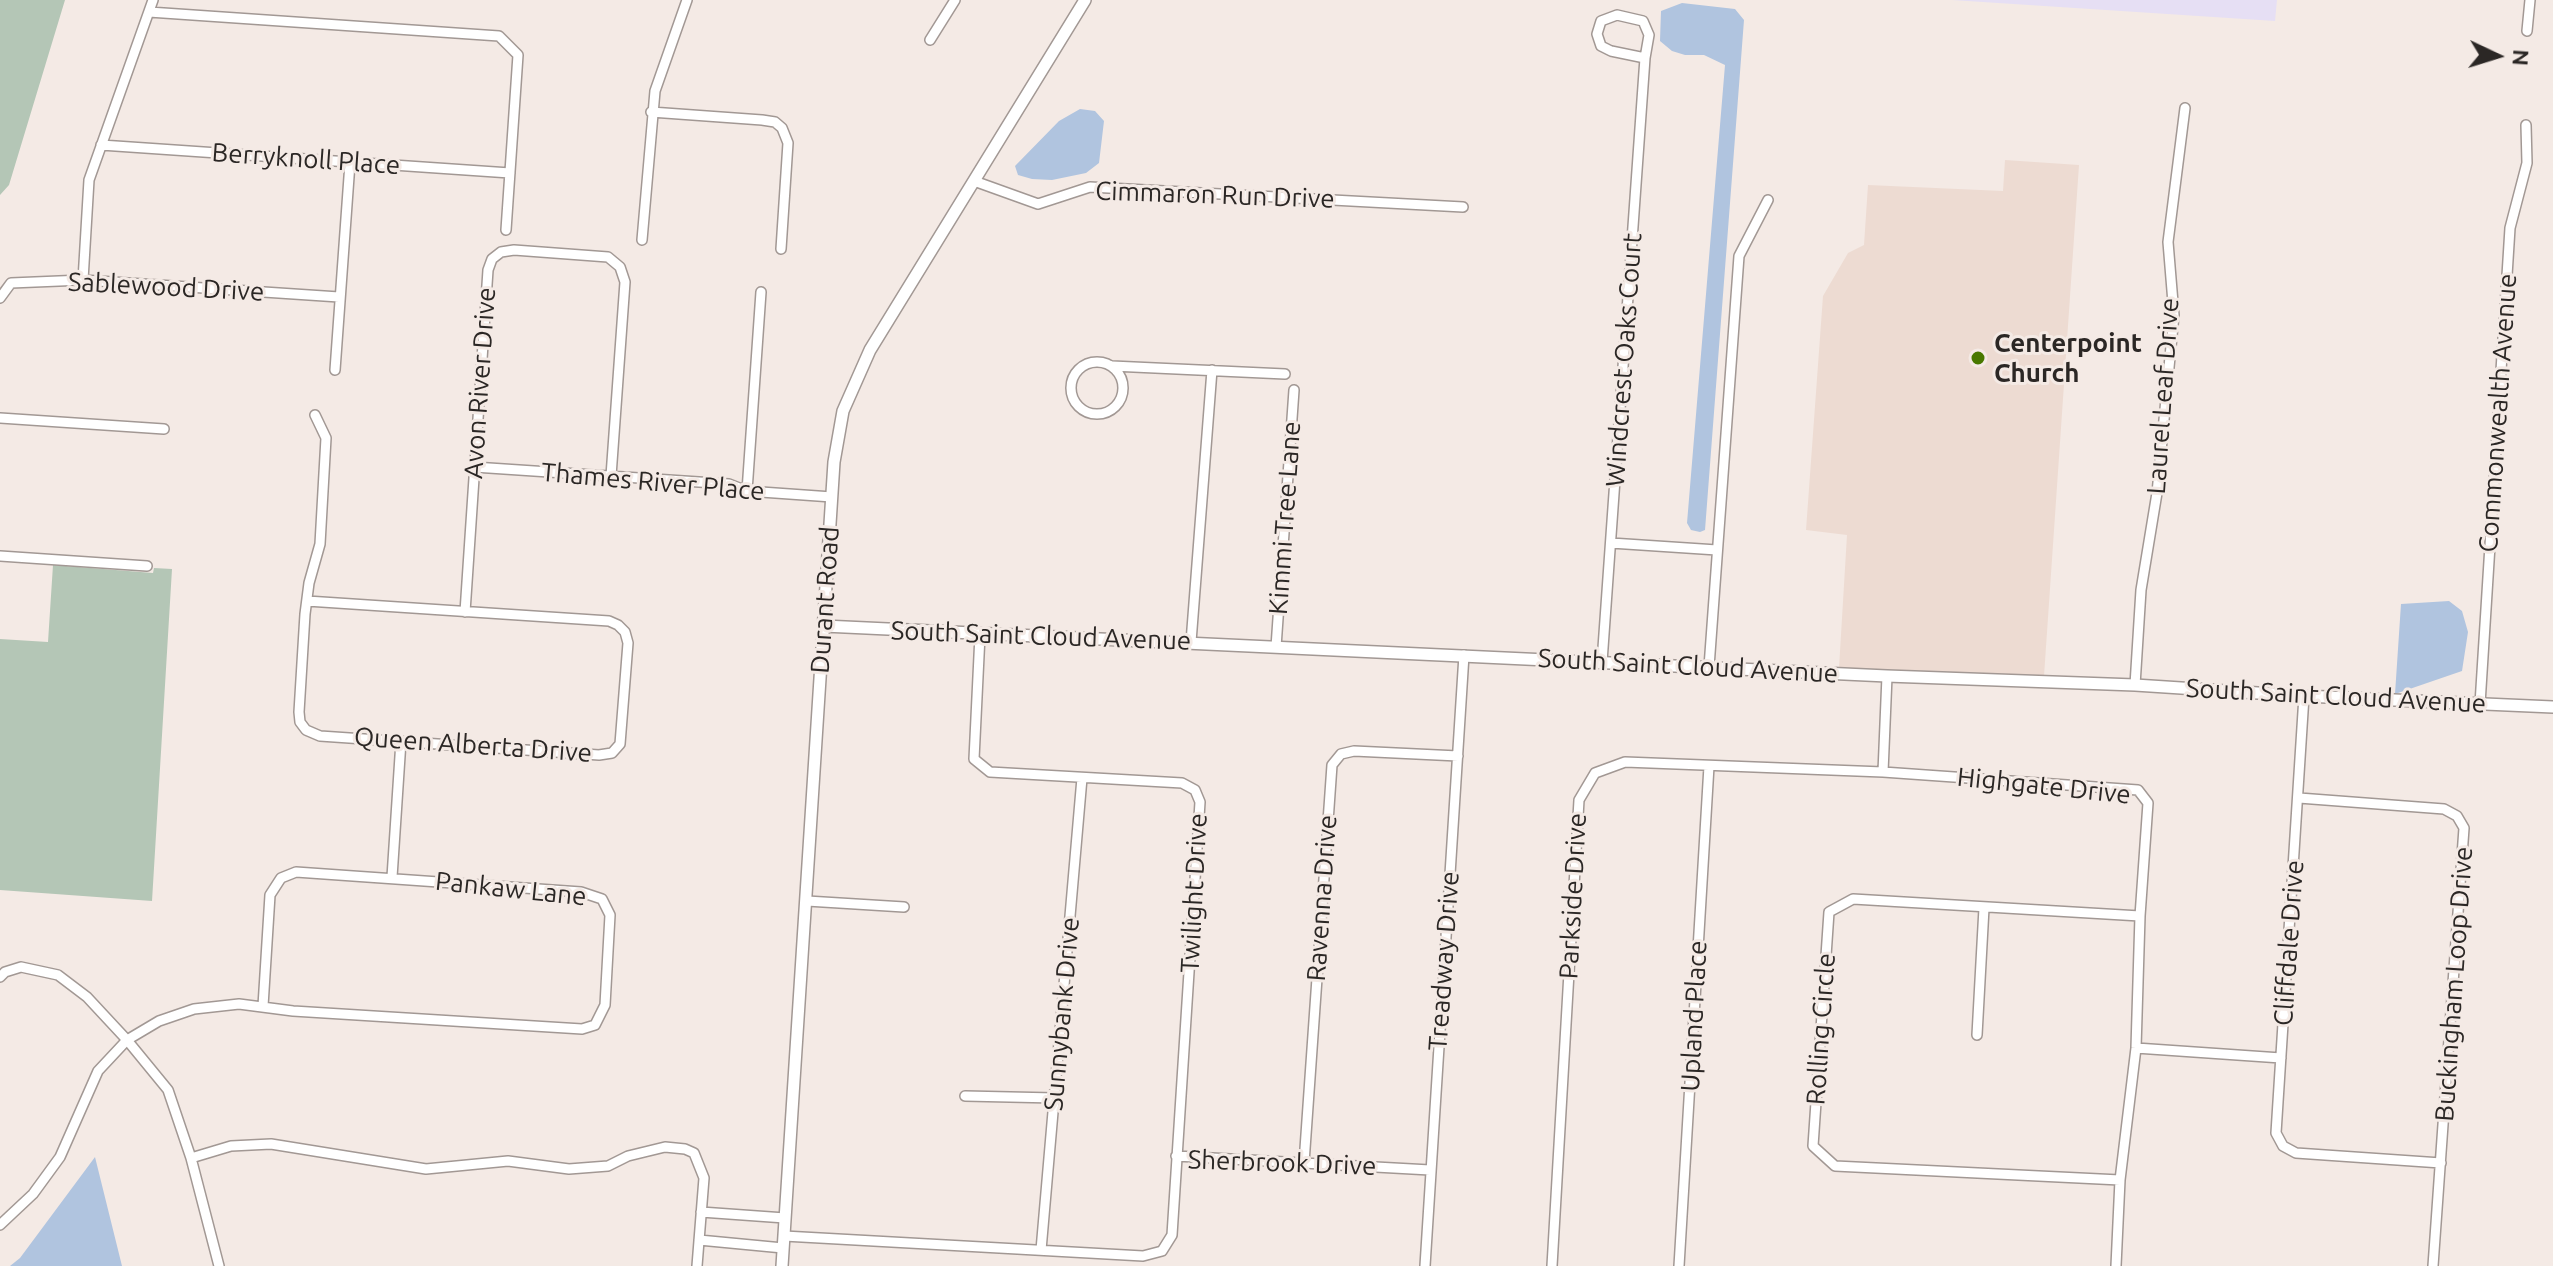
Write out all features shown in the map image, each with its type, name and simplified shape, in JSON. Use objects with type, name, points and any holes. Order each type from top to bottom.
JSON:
[{"type":"street","points":[[83,280],[89,180],[153,0]]},
{"type":"street","points":[[642,240],[651,112],[655,91],[687,0]]},
{"type":"street","points":[[930,40],[955,0]]},
{"type":"street","name":"Durant Road","points":[[782,1266],[836,444],[848,395],[870,350],[1085,0]]},
{"type":"street","points":[[2527,31],[2530,0]]},
{"type":"street","points":[[149,12],[499,36],[518,55],[506,230]]},
{"type":"street","name":"Windcrest Oaks Court","points":[[1602,662],[1649,35],[1643,21],[1617,15],[1601,21],[1597,34],[1601,46],[1645,58]]},
{"type":"street","name":"Laurel Leaf Drive","points":[[2135,685],[2141,590],[2157,493],[2174,315],[2168,242],[2185,108]]},
{"type":"street","points":[[651,112],[762,120],[775,122],[782,128],[788,143],[781,249]]},
{"type":"street","name":"Commonwealth Avenue","points":[[2480,704],[2510,228],[2527,163],[2526,125]]},
{"type":"street","name":"Berryknoll Place","points":[[101,145],[510,173]]},
{"type":"street","points":[[335,370],[350,163]]},
{"type":"street","name":"Cimmaron Run Drive","points":[[974,181],[1038,204],[1090,187],[1463,207]]},
{"type":"street","points":[[1709,667],[1739,256],[1768,200]]},
{"type":"street","name":"Avon River Drive","points":[[465,612],[488,270],[492,259],[501,252],[514,250],[608,257],[620,267],[625,282],[611,476]]},
{"type":"street","name":"Sablewood Drive","points":[[0,298],[11,283],[83,280],[339,297]]},
{"type":"street","points":[[747,491],[761,292]]},
{"type":"street","points":[[1112,366],[1121,375],[1120,400],[1108,412],[1084,411],[1072,398],[1070,389],[1075,372],[1090,362],[1100,361],[1112,366],[1285,374]]},
{"type":"street","points":[[1191,642],[1212,370]]},
{"type":"street","name":"Kimmi Tree Lane","points":[[1276,647],[1294,390]]},
{"type":"street","name":"Queen Alberta Drive","points":[[307,601],[609,621],[618,625],[625,632],[628,643],[620,744],[612,753],[599,755],[320,736],[306,730],[300,722],[307,601],[320,544],[326,438],[315,415]]},
{"type":"street","points":[[0,418],[164,429]]},
{"type":"street","name":"Thames River Place","points":[[474,467],[729,484],[747,491],[832,497]]},
{"type":"street","points":[[1611,543],[1717,550]]},
{"type":"street","points":[[0,556],[147,566]]},
{"type":"street","name":"South Saint Cloud Avenue","points":[[824,626],[2135,685],[2553,707]]},
{"type":"street","name":"Twilight Drive","points":[[980,635],[974,759],[990,772],[1182,783],[1195,790],[1200,802],[1176,1156]]},
{"type":"street","name":"Treadway Drive","points":[[1425,1266],[1464,655]]},
{"type":"street","points":[[1883,772],[1887,676]]},
{"type":"street","name":"Cliffdale Drive","points":[[2304,696],[2275,1124],[2278,1141],[2289,1151],[2441,1163]]},
{"type":"street","points":[[392,877],[401,741]]},
{"type":"street","name":"Ravenna Drive","points":[[1304,1163],[1332,765],[1341,754],[1354,751],[1458,756]]},
{"type":"street","name":"Parkside Drive","points":[[1552,1266],[1579,800],[1595,773],[1625,762],[1883,772]]},
{"type":"street","name":"Upland Place","points":[[1679,1266],[1709,766]]},
{"type":"street","name":"Highgate Drive","points":[[1883,772],[2138,790],[2148,803],[2140,916],[2136,1048],[2120,1180],[2116,1266]]},
{"type":"street","name":"Sunnybank Drive","points":[[1041,1250],[1082,778]]},
{"type":"street","name":"Buckingham Loop Drive","points":[[2299,798],[2444,809],[2457,816],[2463,824],[2433,1266]]},
{"type":"street","name":"Pankaw Lane","points":[[0,1225],[33,1194],[60,1157],[98,1071],[127,1040],[159,1021],[194,1009],[239,1004],[293,1011],[582,1029],[595,1025],[605,1005],[610,915],[602,899],[581,892],[296,872],[281,878],[270,895],[263,1006]]},
{"type":"street","name":"Rolling Circle","points":[[2120,1180],[1835,1166],[1813,1146],[1829,912],[1853,899],[2140,916]]},
{"type":"street","points":[[807,901],[904,907]]},
{"type":"street","points":[[1977,1035],[1984,908]]},
{"type":"street","points":[[0,977],[21,967],[58,975],[87,997],[168,1090],[191,1158],[219,1266]]},
{"type":"street","points":[[2136,1048],[2281,1058]]},
{"type":"street","points":[[965,1096],[1055,1098]]},
{"type":"street","points":[[191,1158],[231,1146],[271,1144],[426,1169],[508,1161],[569,1169],[608,1166],[628,1156],[665,1147],[685,1149],[694,1153],[704,1178],[697,1266]]},
{"type":"street","name":"Sherbrook Drive","points":[[699,1240],[1143,1256],[1162,1251],[1172,1235],[1176,1156],[1430,1170]]},
{"type":"street","points":[[701,1212],[785,1218]]},
{"type":"shaded area","points":[[1952,0],[2277,0],[2275,21]]},
{"type":"shaded area","points":[[2005,160],[2079,165],[2044,676],[1839,668],[1847,535],[1806,530],[1823,296],[1848,253],[1864,245],[1868,185],[2003,191]]},
{"type":"green space","points":[[0,0],[65,0],[9,185],[0,195]]},
{"type":"green space","points":[[53,565],[153,573],[154,568],[172,569],[152,901],[0,890],[0,639],[48,642]]},
{"type":"water","points":[[1682,3],[1735,9],[1744,20],[1705,530],[1700,532],[1691,530],[1687,523],[1725,65],[1704,55],[1672,51],[1660,41],[1661,11]]},
{"type":"water","points":[[1080,109],[1095,111],[1104,121],[1099,163],[1086,173],[1052,180],[1018,175],[1015,166],[1059,121]]},
{"type":"water","points":[[2449,601],[2462,611],[2468,632],[2462,671],[2395,694],[2401,604]]},
{"type":"water","points":[[95,1157],[122,1266],[10,1266],[20,1258]]},
{"type":"place","name":"Centerpoint Church","points":[[1978,358]]}]
